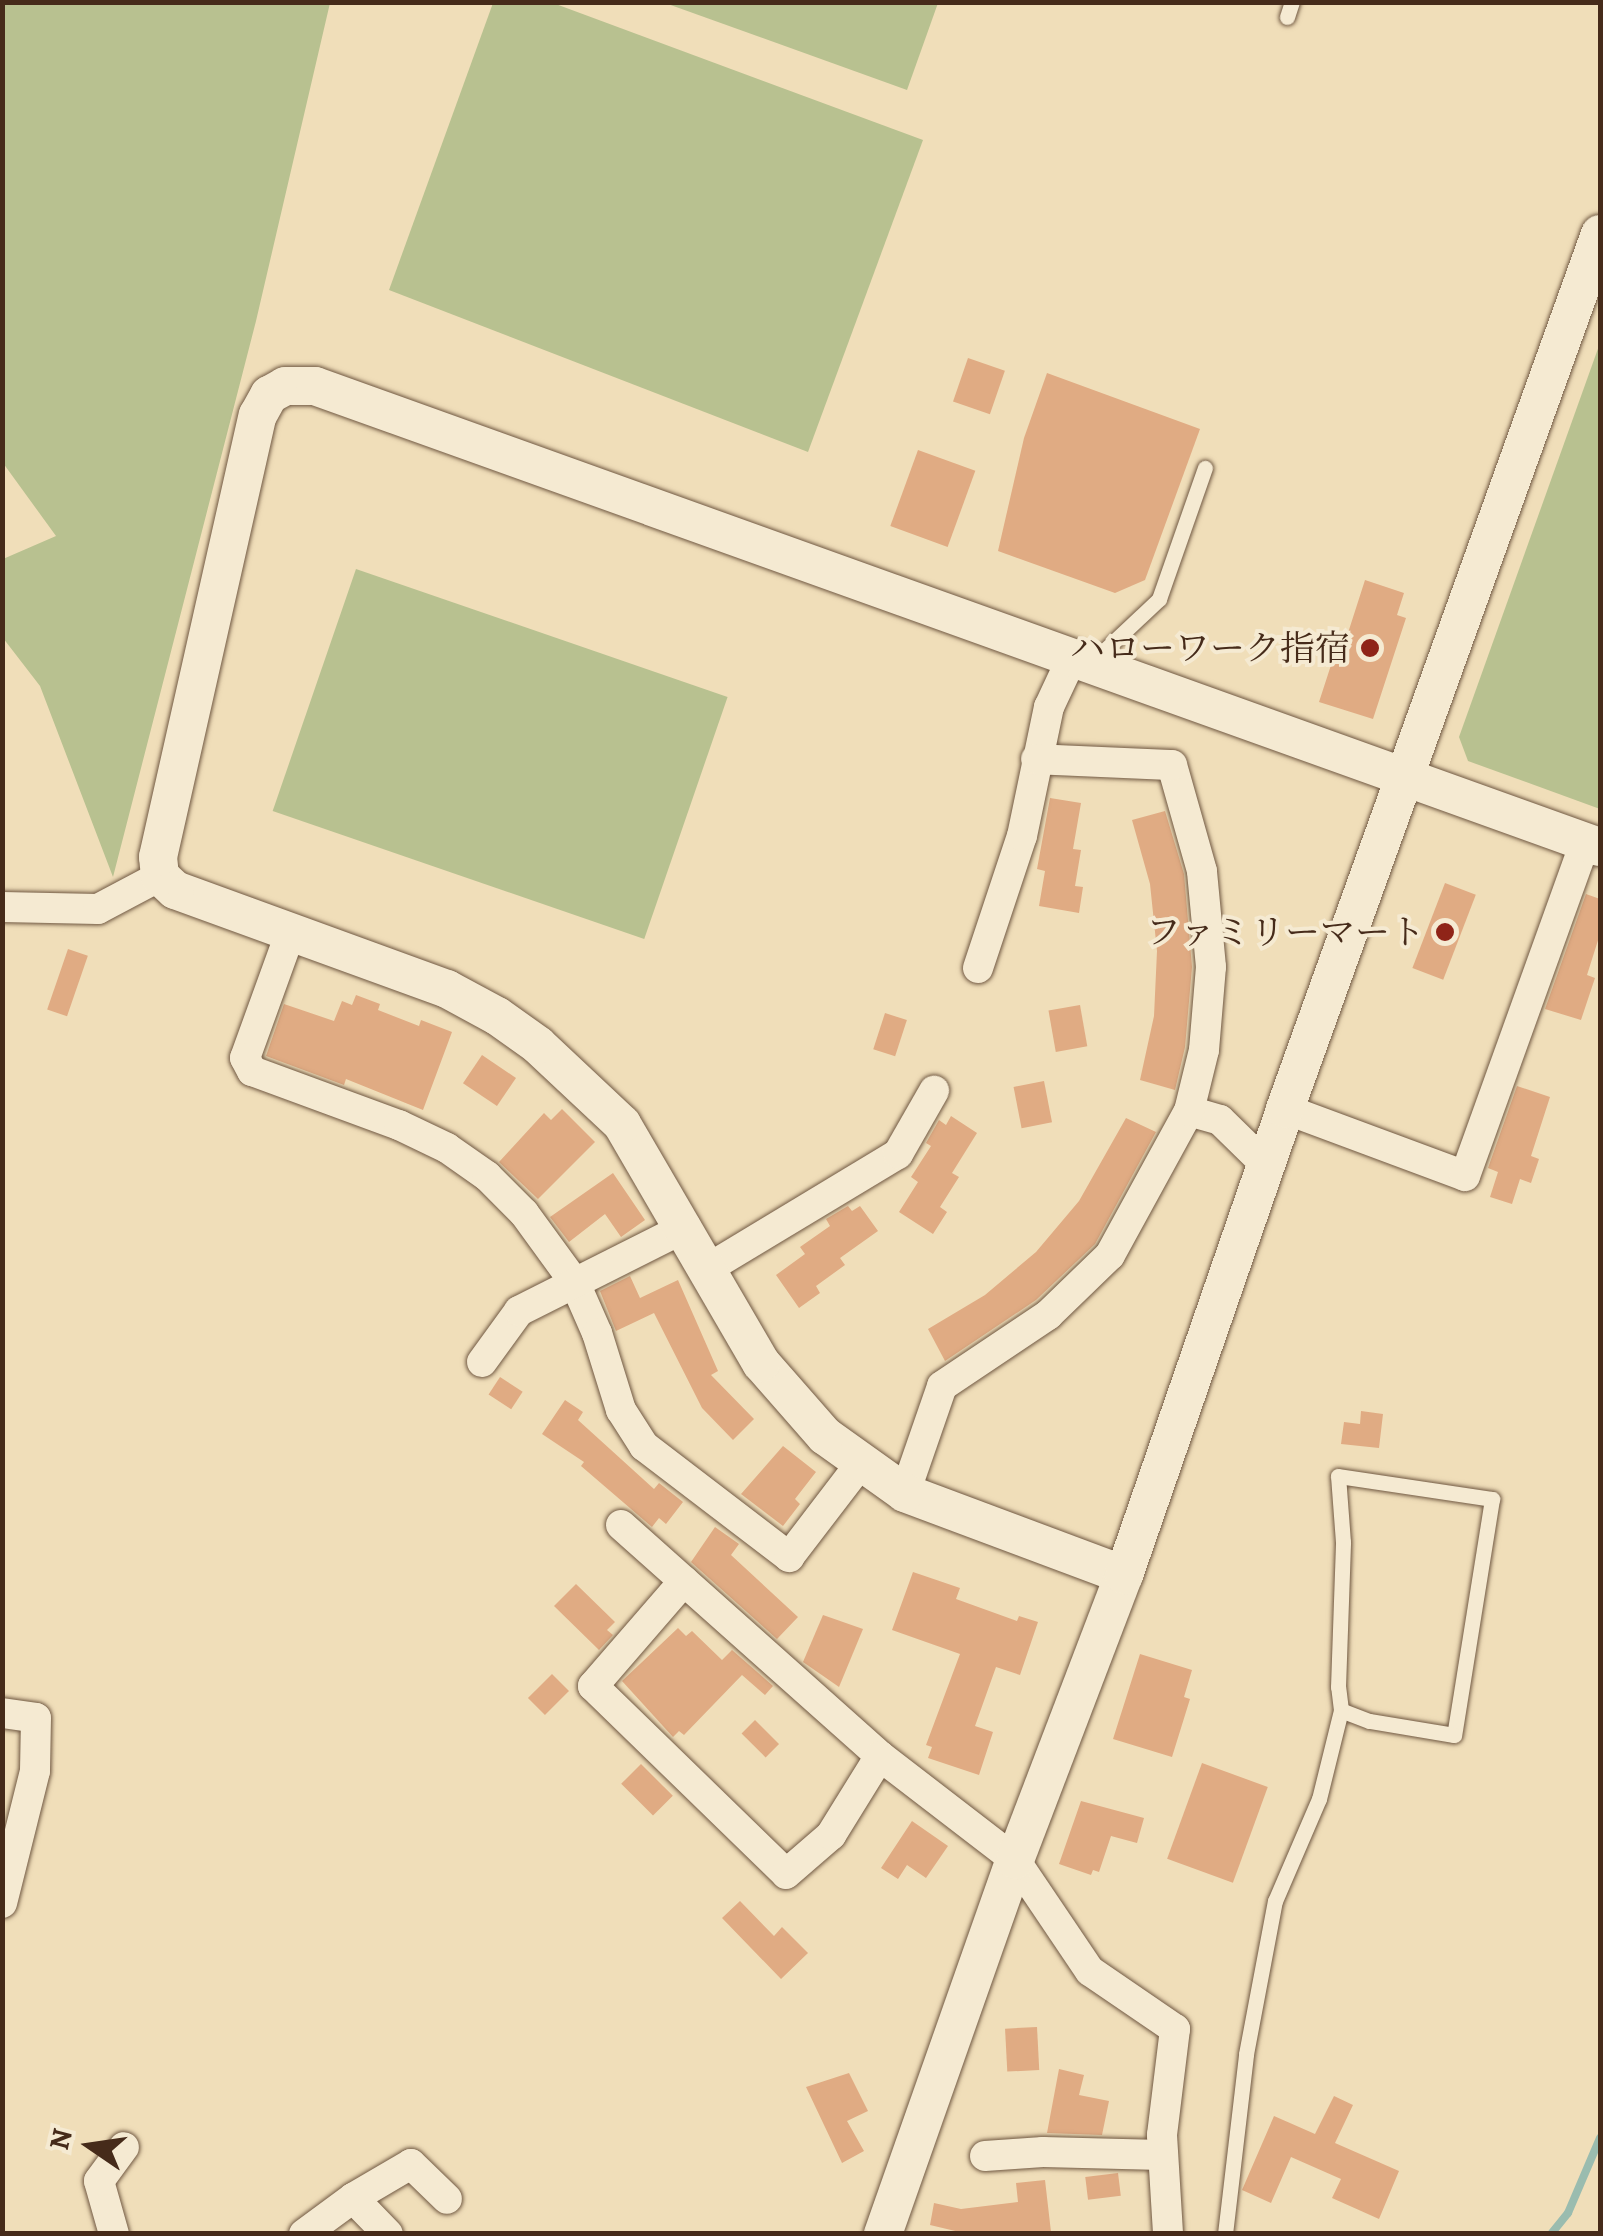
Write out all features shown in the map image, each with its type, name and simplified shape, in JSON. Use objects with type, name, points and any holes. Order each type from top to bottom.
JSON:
[{"type":"street","points":[[882,2234],[1015,1860],[1124,1576],[1285,1109],[1600,234]]},
{"type":"street","points":[[1124,1576],[905,1493],[860,1464],[791,1401],[761,1363],[686,1227],[622,1124],[538,1045],[497,1016],[447,990],[175,890],[160,876],[158,857],[258,415],[269,396],[285,386],[315,386],[1593,844],[1465,1176],[1285,1109]]},
{"type":"street","points":[[978,968],[1022,836],[1049,707],[1080,662]]},
{"type":"street","points":[[905,1493],[942,1386],[1048,1314],[1110,1255],[1189,1111],[1204,1050],[1211,968],[1202,871],[1172,765],[1036,759]]},
{"type":"street","points":[[2,907],[98,909],[160,876]]},
{"type":"street","points":[[290,931],[245,1058],[252,1071],[399,1125],[447,1148],[486,1176],[524,1212],[575,1283],[597,1333],[620,1410],[644,1446],[789,1557],[860,1464]]},
{"type":"street","points":[[707,1270],[898,1154],[934,1091]]},
{"type":"street","points":[[1189,1111],[1220,1120],[1266,1164]]},
{"type":"street","points":[[482,1362],[519,1311],[686,1227]]},
{"type":"street","points":[[620,1525],[880,1756],[1015,1860],[1090,1970],[1175,2030],[1162,2155],[1168,2234]]},
{"type":"street","points":[[684,1582],[594,1686],[786,1874],[831,1835],[880,1756]]},
{"type":"street","points":[[2,1713],[36,1718],[35,1772],[2,1903]]},
{"type":"street","points":[[114,2234],[99,2182],[124,2147]]},
{"type":"street","points":[[986,2156],[1043,2152],[1162,2155]]},
{"type":"street","points":[[304,2234],[353,2198],[411,2164],[447,2200]]},
{"type":"street","points":[[353,2198],[388,2234]]},
{"type":"lane","points":[[1080,662],[1159,599],[1206,468]]},
{"type":"lane","points":[[1225,2234],[1246,2054],[1275,1901],[1319,1799],[1341,1710],[1338,1687],[1343,1542],[1338,1476],[1492,1498],[1454,1736],[1368,1721],[1341,1710]]},
{"type":"green space","points":[[3,2],[330,3],[256,321],[113,877],[40,686],[3,638],[3,559],[56,536],[3,463]]},
{"type":"green space","points":[[938,2],[907,90],[665,3]]},
{"type":"green space","points":[[493,3],[553,3],[923,140],[808,452],[389,290]]},
{"type":"green space","points":[[1600,343],[1600,809],[1468,761],[1459,737]]},
{"type":"green space","points":[[356,569],[728,697],[644,939],[273,811]]},
{"type":"building","points":[[968,358],[1005,371],[990,414],[953,401]]},
{"type":"building","points":[[1047,373],[1200,429],[1145,580],[1115,593],[998,551],[1024,438]]},
{"type":"building","points":[[918,450],[975,471],[948,547],[890,526]]},
{"type":"building","points":[[1365,580],[1404,593],[1397,615],[1406,618],[1373,719],[1319,702],[1332,662],[1338,664]]},
{"type":"building","points":[[1050,798],[1081,803],[1073,849],[1081,850],[1075,886],[1083,887],[1079,913],[1039,906],[1045,871],[1037,869]]},
{"type":"building","points":[[1165,811],[1184,874],[1192,967],[1185,1047],[1175,1090],[1140,1080],[1154,1016],[1157,951],[1150,884],[1132,820]]},
{"type":"building","name":"ファミリーマート","points":[[1445,883],[1476,895],[1443,980],[1412,968]]},
{"type":"building","points":[[1586,894],[1600,899],[1600,934],[1587,975],[1595,978],[1581,1020],[1545,1009]]},
{"type":"building","points":[[68,949],[88,956],[67,1016],[47,1010]]},
{"type":"building","points":[[356,995],[380,1004],[378,1010],[419,1026],[421,1020],[452,1032],[423,1110],[346,1079],[344,1085],[266,1056],[284,1004],[334,1021],[342,1001],[352,1005]]},
{"type":"building","points":[[1080,1005],[1087,1046],[1056,1052],[1048,1011]]},
{"type":"building","points":[[885,1013],[907,1020],[895,1056],[873,1049]]},
{"type":"building","points":[[482,1055],[516,1078],[497,1106],[463,1083]]},
{"type":"building","points":[[1044,1081],[1052,1122],[1022,1128],[1014,1087]]},
{"type":"building","points":[[1517,1086],[1550,1097],[1531,1156],[1539,1159],[1531,1183],[1520,1179],[1512,1204],[1490,1197],[1498,1172],[1488,1168]]},
{"type":"building","points":[[562,1109],[595,1142],[538,1199],[499,1162],[544,1113],[551,1120]]},
{"type":"building","points":[[951,1116],[977,1133],[952,1173],[959,1177],[940,1207],[947,1212],[933,1234],[899,1212],[918,1182],[911,1177],[931,1146],[926,1143],[939,1120],[946,1125]]},
{"type":"building","points":[[1126,1118],[1156,1132],[1095,1244],[1036,1300],[945,1361],[928,1329],[985,1295],[1036,1252],[1079,1201]]},
{"type":"building","points":[[613,1173],[645,1220],[621,1237],[605,1214],[569,1242],[550,1217]]},
{"type":"building","points":[[848,1206],[852,1211],[860,1206],[878,1231],[840,1258],[845,1265],[816,1286],[820,1293],[799,1308],[776,1275],[805,1254],[800,1247],[830,1226],[826,1219]]},
{"type":"building","points":[[630,1276],[640,1298],[678,1280],[718,1371],[711,1375],[754,1419],[733,1440],[702,1408],[654,1313],[616,1331],[600,1291]]},
{"type":"building","points":[[500,1377],[523,1392],[511,1409],[489,1395]]},
{"type":"building","points":[[565,1400],[583,1412],[578,1420],[654,1489],[659,1483],[683,1502],[666,1524],[659,1518],[652,1527],[581,1466],[584,1462],[542,1434]]},
{"type":"building","points":[[1361,1411],[1383,1414],[1379,1448],[1341,1444],[1344,1422],[1360,1424]]},
{"type":"building","points":[[783,1446],[816,1472],[795,1499],[800,1504],[783,1526],[741,1494]]},
{"type":"building","points":[[715,1527],[739,1544],[731,1555],[798,1617],[777,1639],[691,1562]]},
{"type":"building","points":[[913,1572],[960,1588],[956,1599],[1017,1621],[1019,1616],[1038,1622],[1020,1675],[996,1667],[975,1726],[993,1732],[979,1775],[928,1758],[932,1747],[926,1745],[960,1654],[892,1630]]},
{"type":"building","points":[[576,1584],[615,1622],[607,1630],[613,1635],[599,1650],[554,1606]]},
{"type":"building","points":[[823,1615],[863,1629],[839,1687],[803,1662]]},
{"type":"building","points":[[678,1628],[686,1636],[692,1631],[722,1660],[732,1650],[773,1686],[765,1695],[742,1675],[684,1735],[679,1731],[673,1737],[622,1681]]},
{"type":"building","points":[[1140,1654],[1192,1670],[1184,1697],[1190,1699],[1172,1757],[1113,1739]]},
{"type":"building","points":[[552,1674],[569,1691],[545,1715],[528,1698]]},
{"type":"building","points":[[755,1720],[779,1744],[766,1757],[742,1733]]},
{"type":"building","points":[[1202,1763],[1268,1787],[1233,1883],[1167,1859]]},
{"type":"building","points":[[641,1764],[673,1796],[653,1816],[621,1784]]},
{"type":"building","points":[[1081,1801],[1144,1818],[1137,1843],[1111,1836],[1099,1872],[1093,1870],[1091,1875],[1059,1864]]},
{"type":"building","points":[[912,1821],[948,1846],[926,1878],[907,1865],[898,1879],[881,1868]]},
{"type":"building","points":[[740,1901],[774,1936],[782,1927],[808,1953],[781,1979],[722,1918]]},
{"type":"building","points":[[1037,2027],[1039,2070],[1007,2072],[1005,2029]]},
{"type":"building","points":[[1059,2069],[1084,2075],[1079,2095],[1109,2101],[1102,2135],[1047,2133]]},
{"type":"building","points":[[849,2073],[868,2111],[847,2121],[864,2151],[842,2163],[806,2087]]},
{"type":"building","points":[[1334,2096],[1353,2105],[1335,2143],[1399,2171],[1379,2219],[1332,2198],[1341,2179],[1291,2157],[1271,2203],[1242,2190],[1274,2116],[1315,2134]]},
{"type":"building","points":[[1118,2173],[1121,2196],[1088,2200],[1085,2177]]},
{"type":"building","points":[[1045,2180],[1051,2232],[968,2234],[930,2225],[934,2203],[961,2209],[1018,2202],[1016,2183]]},
{"type":"waterway","points":[[1551,2234],[1568,2213],[1600,2138]]},
{"type":"place","name":"ハローワーク指宿","points":[[1370,648]]},
{"type":"place","name":"ファミリーマート","points":[[1445,932]]}]
